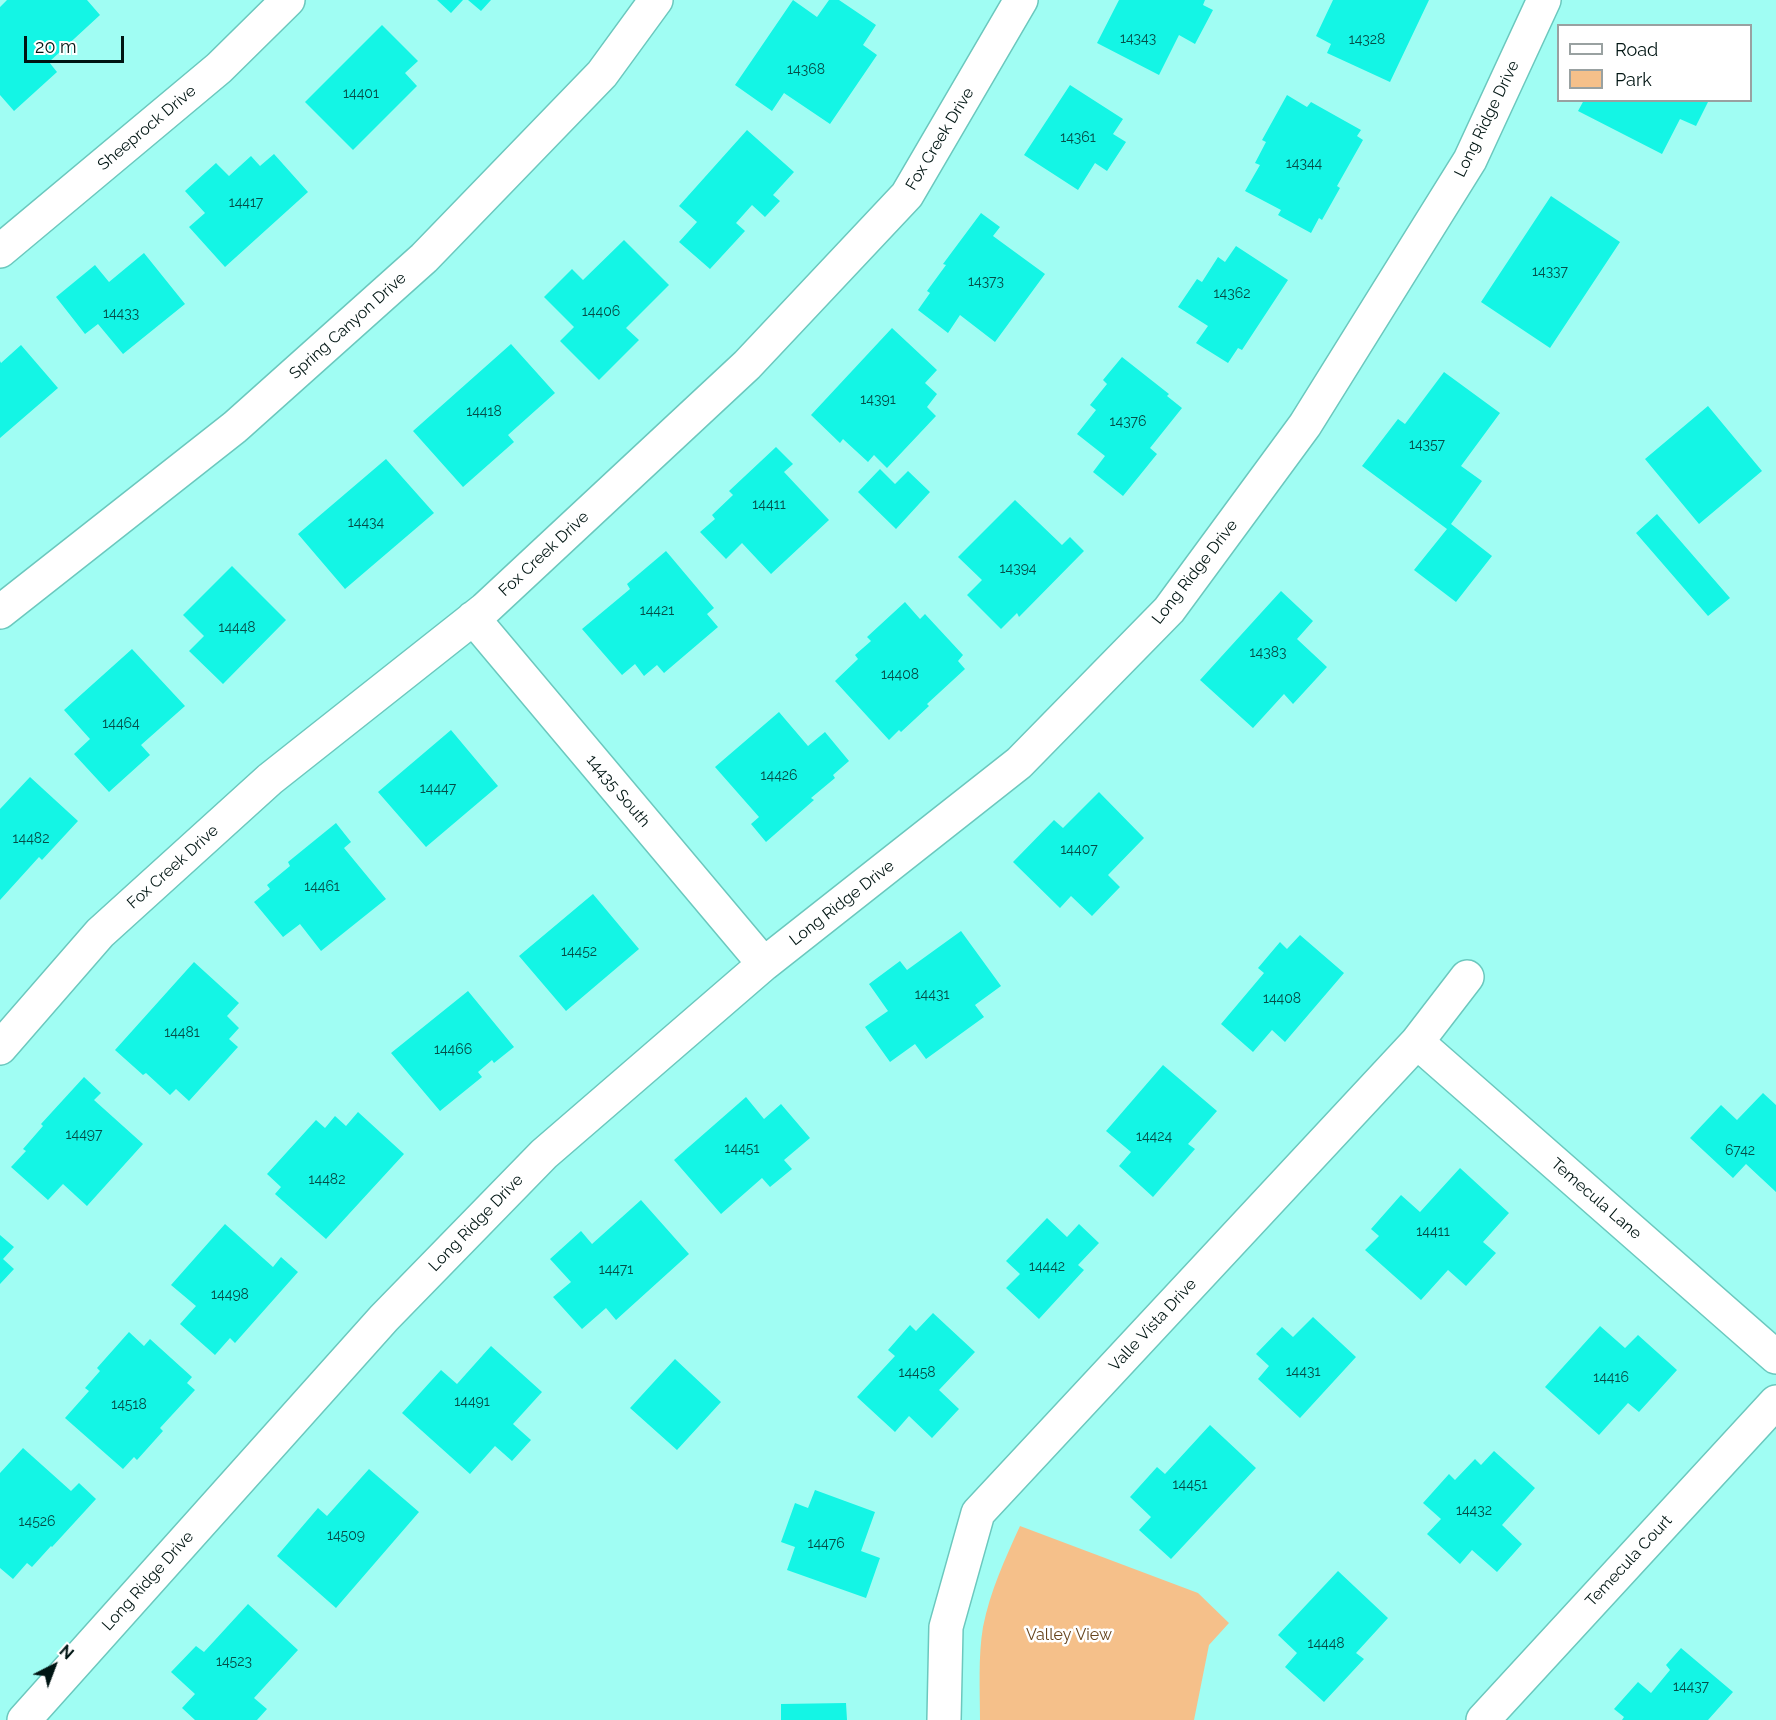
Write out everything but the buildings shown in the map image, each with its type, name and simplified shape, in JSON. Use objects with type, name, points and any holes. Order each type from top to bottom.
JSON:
[{"type":"street","name":"Sheeprock Drive","points":[[0,251],[219,68],[288,0]]},
{"type":"street","name":"Spring Canyon Drive","points":[[0,612],[235,427],[424,258],[602,74],[656,0]]},
{"type":"street","name":"Fox Creek Drive","points":[[0,1048],[100,933],[270,778],[473,618],[747,365],[907,195],[1021,0]]},
{"type":"street","name":"Long Ridge Drive","points":[[24,1720],[384,1318],[544,1154],[764,964],[1019,764],[1169,610],[1305,425],[1470,160],[1544,0]]},
{"type":"street","name":"14435 South","points":[[473,618],[764,964]]},
{"type":"street","name":"Valle Vista Drive","points":[[944,1720],[946,1626],[978,1513],[1417,1042],[1467,977]]},
{"type":"street","name":"Temecula Lane","points":[[1417,1042],[1776,1357]]},
{"type":"street","name":"Temecula Court","points":[[1483,1720],[1776,1402]]},
{"type":"green space","name":"Valley View","points":[[1020,1526],[1198,1593],[1229,1623],[1209,1645],[1194,1720],[980,1720],[980,1661],[983,1627],[994,1588]]}]
